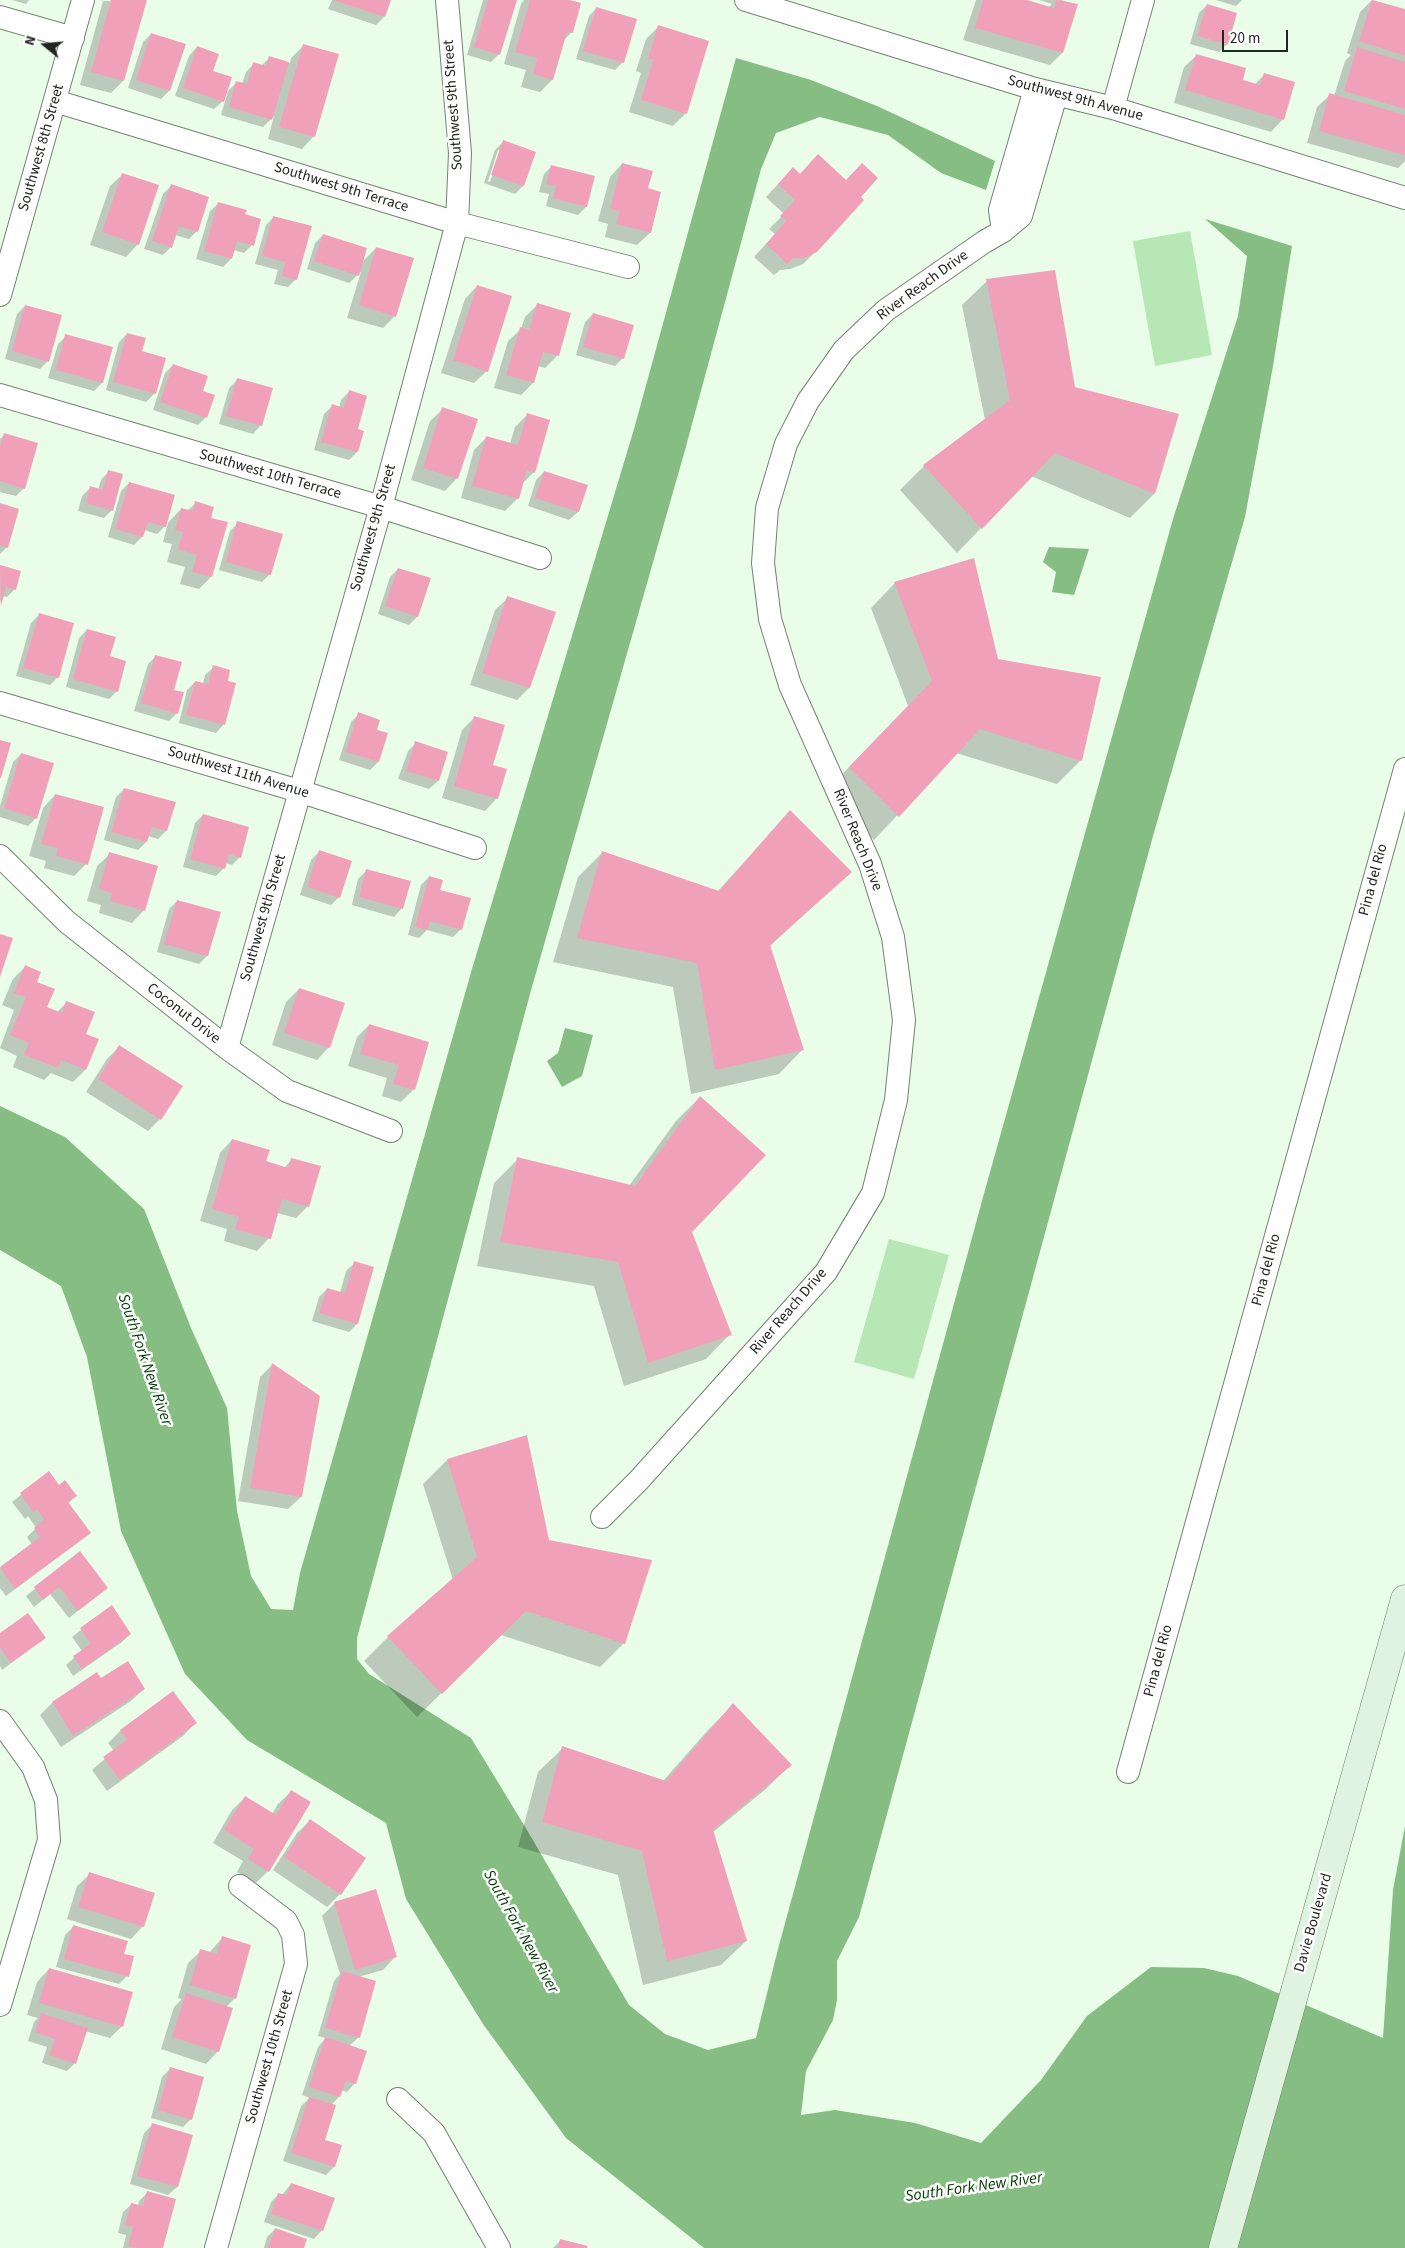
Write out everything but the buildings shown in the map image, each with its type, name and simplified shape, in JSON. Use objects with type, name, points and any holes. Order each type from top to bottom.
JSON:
[{"type":"main road","name":"Davie Boulevard","points":[[1224,2248],[1405,1599]]},
{"type":"street","name":"Southwest 8th Street","points":[[0,295],[83,0]]},
{"type":"street","name":"Southwest 9th Street","points":[[227,1048],[381,507],[457,223],[460,154],[447,0]]},
{"type":"street","name":"Southwest 9th Avenue","points":[[746,0],[772,4],[1035,89],[1113,108],[1405,198]]},
{"type":"street","points":[[1113,108],[1143,0]]},
{"type":"street","points":[[0,17],[73,38]]},
{"type":"street","points":[[1004,231],[1000,210],[1035,89]]},
{"type":"street","name":"River Reach Drive","points":[[602,1517],[639,1480],[826,1272],[873,1193],[896,1100],[904,1020],[893,937],[870,864],[790,685],[770,619],[763,563],[767,508],[786,444],[808,401],[844,350],[886,310],[984,242],[1004,231],[1021,216],[1056,95]]},
{"type":"street","name":"Southwest 9th Terrace","points":[[55,102],[457,223],[628,267]]},
{"type":"street","name":"Southwest 10th Terrace","points":[[0,395],[381,507],[540,558]]},
{"type":"street","name":"Southwest 11th Avenue","points":[[0,703],[300,791],[475,848]]},
{"type":"street","name":"Pina del Rio","points":[[1128,1772],[1405,769]]},
{"type":"street","name":"Coconut Drive","points":[[0,856],[66,922],[227,1048],[287,1091],[391,1131]]},
{"type":"street","points":[[0,1721],[33,1767],[46,1800],[49,1840],[5,1972],[0,2005]]},
{"type":"street","name":"Southwest 10th Street","points":[[216,2248],[296,1964],[293,1935],[286,1921],[240,1886]]},
{"type":"street","points":[[398,2099],[434,2133],[499,2248]]},
{"type":"shaded area","points":[[1190,231],[1212,355],[1155,366],[1133,241]]},
{"type":"shaded area","points":[[889,1239],[949,1255],[914,1379],[854,1362]]},
{"type":"water","name":"South Fork New River","points":[[736,58],[811,80],[877,106],[995,161],[986,190],[941,173],[888,135],[820,117],[776,133],[761,169],[685,450],[530,994],[357,1638],[357,1659],[369,1674],[471,1738],[629,2005],[665,2034],[708,2050],[756,2038],[778,1949],[985,1190],[1173,519],[1238,316],[1247,256],[1205,219],[1292,246],[1273,366],[1245,517],[1153,836],[859,1917],[837,1961],[837,2000],[833,2020],[806,2071],[801,2115],[835,2110],[915,2123],[981,2143],[1041,2080],[1087,2016],[1151,1967],[1204,1968],[1238,1976],[1383,2038],[1393,1890],[1405,1826],[1405,2248],[704,2248],[566,2138],[483,2024],[406,1899],[386,1823],[247,1740],[185,1674],[121,1531],[87,1357],[61,1286],[0,1250],[0,1106],[65,1137],[144,1209],[191,1328],[227,1408],[237,1511],[251,1576],[271,1609],[293,1610],[300,1573],[472,969],[634,429]]},
{"type":"water","points":[[1049,547],[1089,549],[1074,595],[1052,592],[1056,572],[1043,562]]},
{"type":"water","points":[[565,1028],[593,1035],[582,1076],[562,1087],[547,1061],[558,1053]]}]
